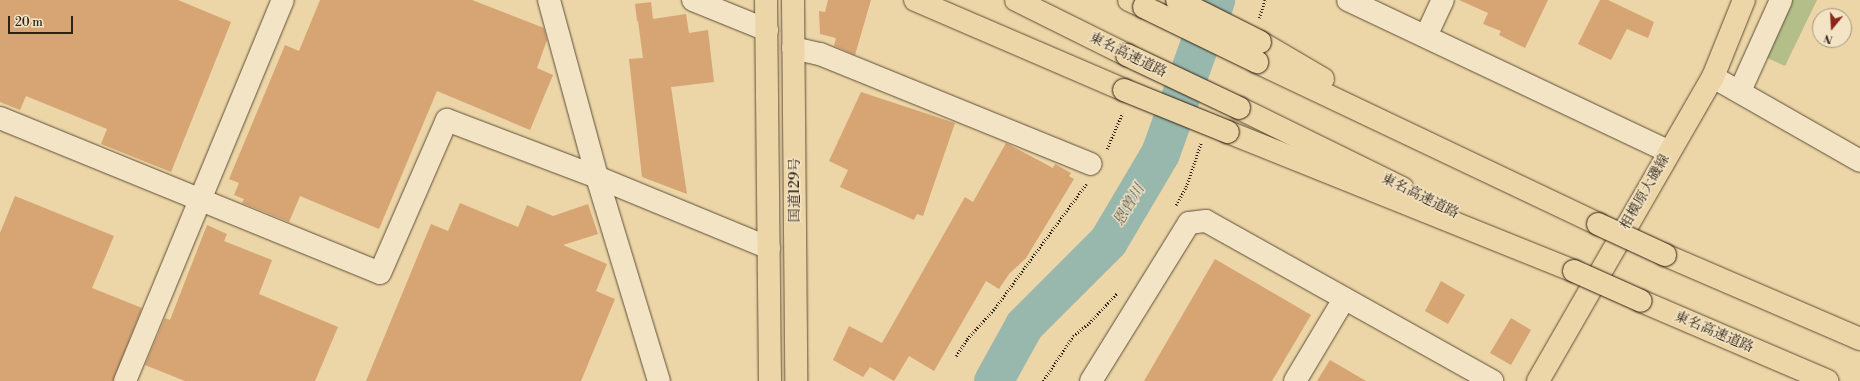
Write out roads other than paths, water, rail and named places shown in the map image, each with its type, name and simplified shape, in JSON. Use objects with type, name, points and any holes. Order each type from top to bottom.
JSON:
[{"type":"main road","name":"国道129号","points":[[766,0],[770,381]]},
{"type":"main road","name":"国道129号","points":[[793,0],[796,381]]},
{"type":"main road","points":[[915,0],[1051,61],[1574,271]]},
{"type":"main road","name":"東名高速道路","points":[[1016,0],[1574,271],[1828,381]]},
{"type":"main road","points":[[1129,0],[1258,42]]},
{"type":"main road","points":[[1177,0],[1258,42],[1457,158],[1665,255],[1860,339]]},
{"type":"main road","name":"相模原大磯線","points":[[1538,381],[1668,151],[1713,77],[1744,0]]},
{"type":"street","points":[[125,381],[283,0]]},
{"type":"street","points":[[549,0],[597,177],[659,381]]},
{"type":"street","points":[[693,0],[767,30]]},
{"type":"street","points":[[1348,0],[1668,151]]},
{"type":"street","points":[[1426,36],[1443,0]]},
{"type":"street","points":[[1740,90],[1781,0]]},
{"type":"street","points":[[794,48],[820,54],[1091,164]]},
{"type":"street","points":[[1713,77],[1740,90],[1860,161]]},
{"type":"street","points":[[0,118],[380,273],[447,120],[597,177],[769,248]]},
{"type":"street","points":[[1091,381],[1189,223],[1206,221],[1492,381]]},
{"type":"street","points":[[1295,381],[1344,299]]},
{"type":"waterway","name":"恩曽川","points":[[993,381],[1024,325],[1108,241],[1160,153],[1215,0]]}]
